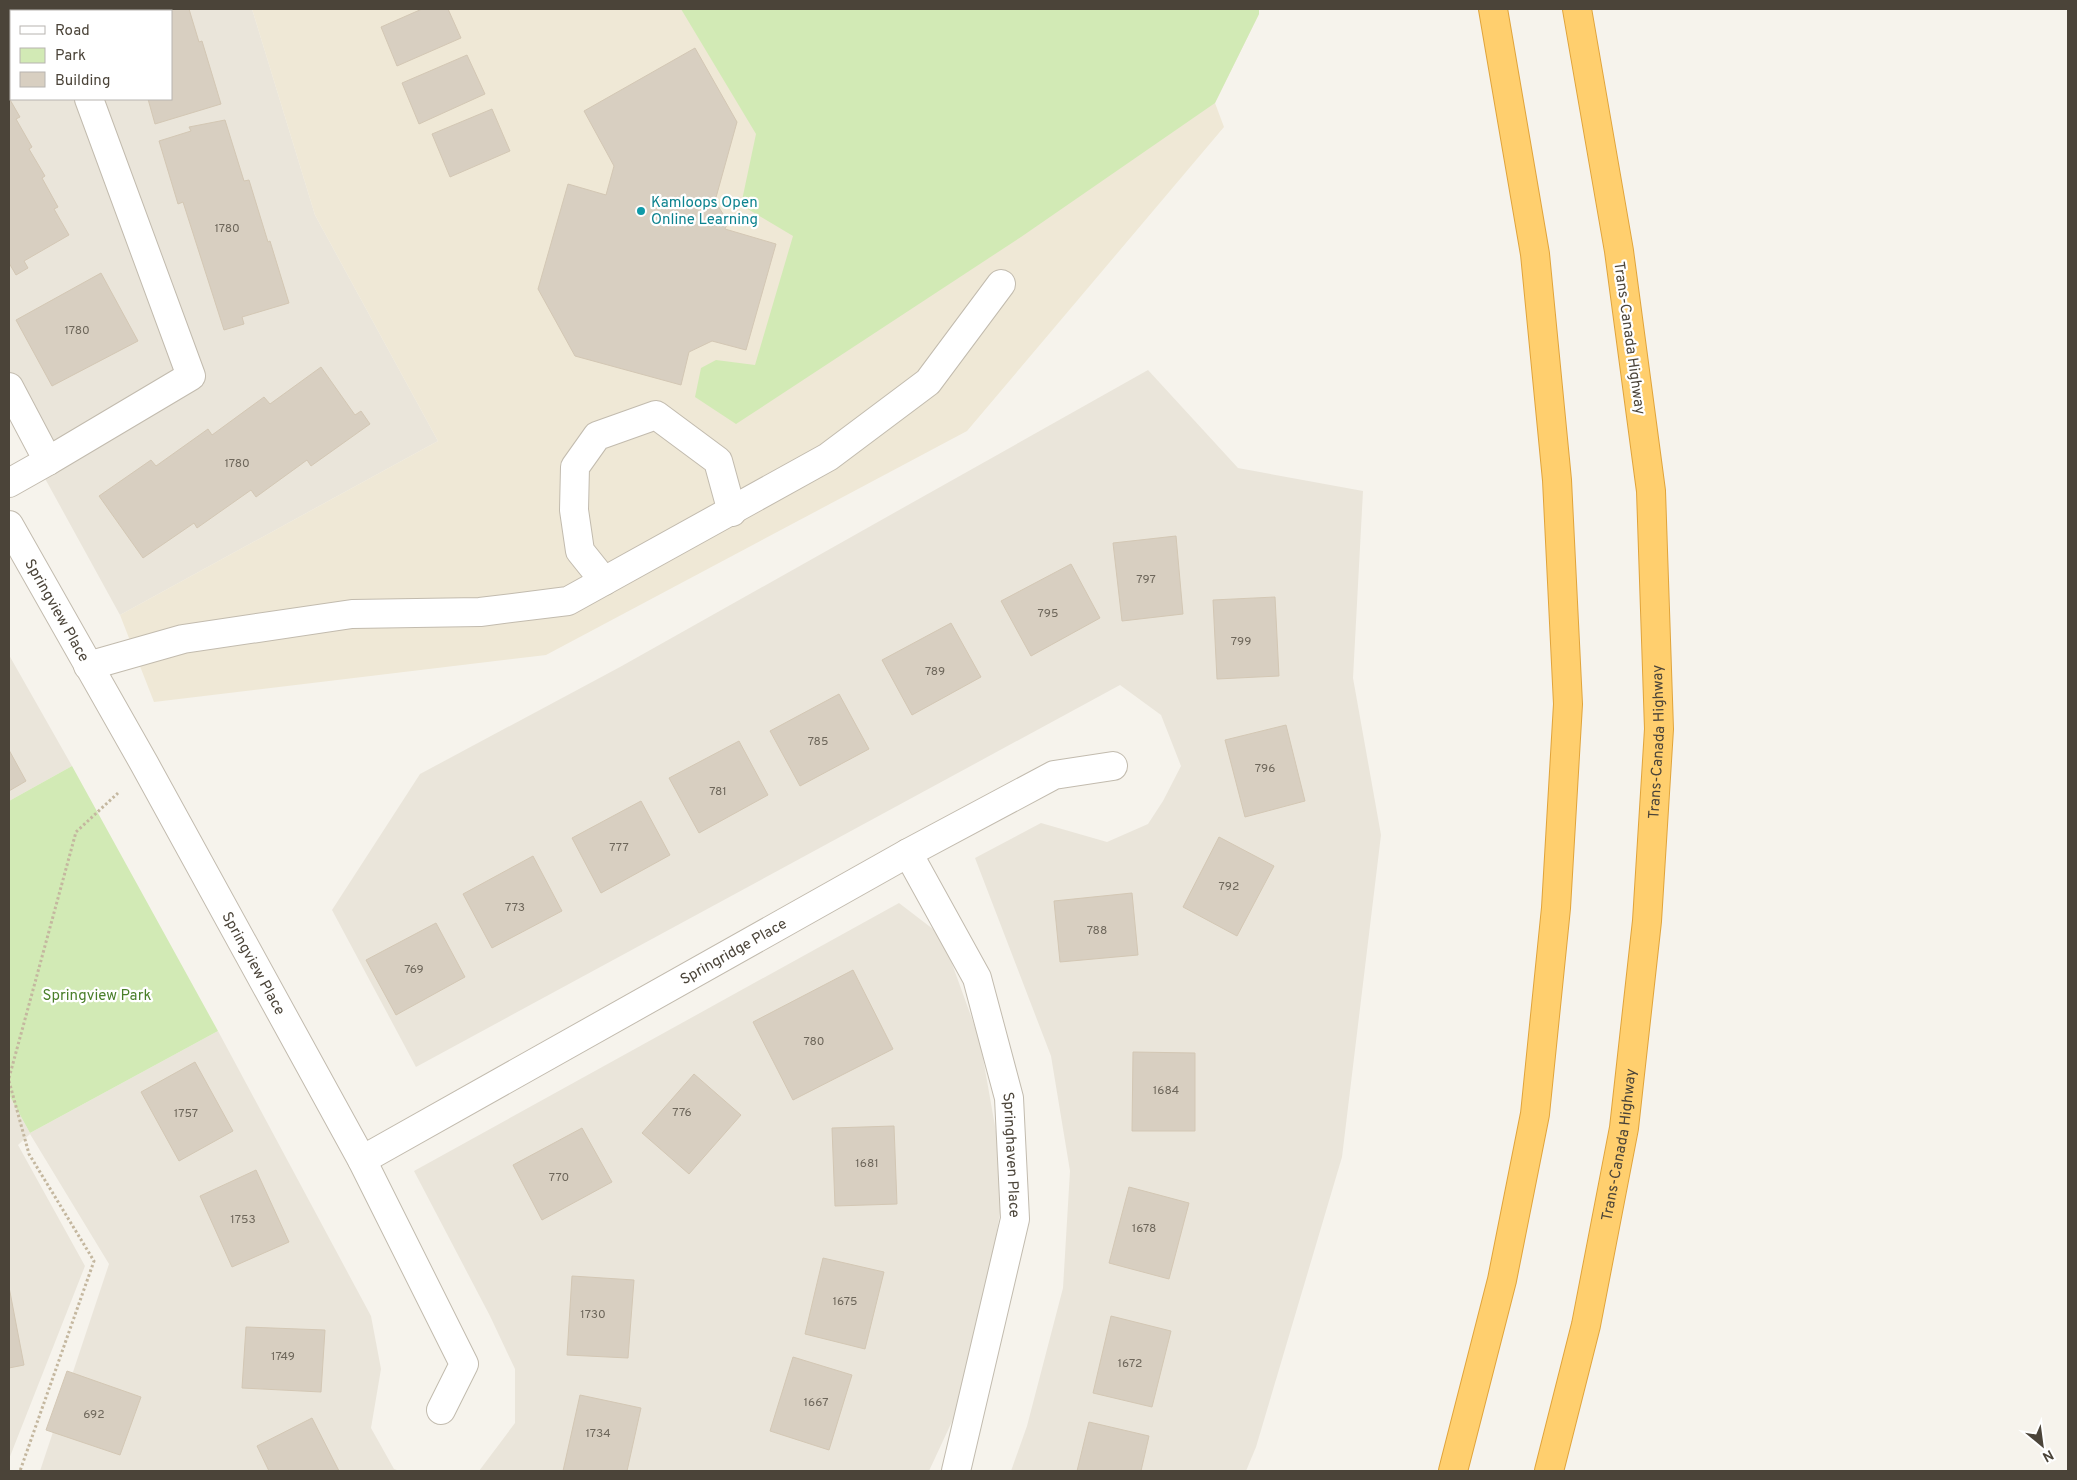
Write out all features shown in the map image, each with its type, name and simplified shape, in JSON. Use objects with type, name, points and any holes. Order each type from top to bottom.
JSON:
[{"type":"highway","points":[[1453,1471],[1502,1280],[1535,1114],[1556,908],[1568,704],[1557,480],[1535,254],[1493,9]]},
{"type":"highway","name":"Trans-Canada Highway","points":[[1549,1471],[1586,1325],[1624,1128],[1647,921],[1659,729],[1651,491],[1619,251],[1576,9]]},
{"type":"street","points":[[9,483],[191,376],[89,100]]},
{"type":"street","points":[[88,666],[183,639],[352,614],[480,612],[568,601],[732,512],[828,457],[928,382],[1001,284]]},
{"type":"street","points":[[9,387],[48,461]]},
{"type":"street","points":[[604,582],[580,552],[574,510],[575,467],[597,436],[656,415],[718,461],[732,512]]},
{"type":"street","name":"Springview Place","points":[[9,525],[362,1160],[464,1364],[441,1410]]},
{"type":"street","name":"Springridge Place","points":[[362,1160],[908,853],[1054,775],[1113,766]]},
{"type":"street","name":"Springhaven Place","points":[[908,853],[977,978],[1009,1098],[1015,1219],[956,1471]]},
{"type":"path","points":[[20,1471],[94,1261],[29,1154],[9,1079],[76,832],[118,793]]},
{"type":"shaded area","points":[[9,9],[252,9],[315,215],[438,441],[120,615],[9,413]]},
{"type":"shaded area","points":[[252,9],[1259,9],[1259,14],[1215,103],[1224,127],[967,431],[546,655],[154,702],[120,615],[438,441],[315,215]]},
{"type":"shaded area","points":[[1148,370],[1238,468],[1363,491],[1353,678],[1381,835],[1342,1157],[1256,1447],[1246,1471],[1011,1471],[1027,1426],[1063,1288],[1070,1171],[1051,1056],[975,858],[1041,823],[1107,842],[1148,824],[1163,801],[1181,766],[1161,715],[1120,685],[416,1067],[332,910],[420,774],[620,667]]},
{"type":"shaded area","points":[[9,655],[72,766],[9,801]]},
{"type":"shaded area","points":[[899,903],[942,936],[980,1041],[1005,1183],[987,1290],[955,1415],[929,1471],[479,1471],[515,1423],[515,1369],[490,1316],[414,1171]]},
{"type":"shaded area","points":[[218,1031],[371,1316],[381,1369],[371,1428],[394,1469],[400,1471],[40,1471],[109,1264],[30,1134],[18,1145],[85,1266],[9,1459],[9,1095],[30,1133]]},
{"type":"green space","points":[[681,9],[1259,9],[1259,14],[1215,103],[1021,237],[736,424],[695,397],[701,368],[716,360],[755,365],[793,236],[741,205],[756,134]]},
{"type":"green space","name":"Springview Park","points":[[72,766],[218,1031],[30,1133],[9,1095],[9,801]]},
{"type":"building","points":[[189,9],[199,42],[202,41],[221,104],[155,124],[148,100],[172,100],[172,10],[116,10]]},
{"type":"building","points":[[422,9],[448,9],[461,38],[397,66],[381,27]]},
{"type":"building","name":"Kamloops Open Online Learning","points":[[695,48],[737,122],[715,201],[728,222],[725,229],[776,244],[746,350],[712,341],[689,352],[681,385],[575,356],[538,289],[568,184],[606,195],[614,166],[584,111]]},
{"type":"building","points":[[467,55],[485,94],[419,124],[402,83]]},
{"type":"building","points":[[9,98],[20,117],[16,119],[32,147],[29,149],[45,176],[42,178],[58,207],[54,209],[69,235],[24,261],[28,268],[16,275],[9,263]]},
{"type":"building","points":[[492,109],[510,151],[450,177],[432,134]]},
{"type":"building","points":[[225,120],[244,181],[249,180],[289,303],[242,317],[244,324],[224,330],[183,202],[178,204],[159,141],[191,131],[189,127]]},
{"type":"building","points":[[101,273],[138,341],[52,386],[16,320]]},
{"type":"building","points":[[321,367],[355,415],[361,411],[370,424],[311,466],[307,460],[256,497],[251,490],[197,528],[194,523],[143,558],[99,496],[151,460],[156,466],[208,429],[212,435],[264,397],[270,404]]},
{"type":"building","points":[[1176,536],[1183,614],[1122,621],[1113,543]]},
{"type":"building","points":[[1071,564],[1100,618],[1031,656],[1001,601]]},
{"type":"building","points":[[1275,597],[1279,676],[1217,679],[1213,600]]},
{"type":"building","points":[[951,623],[981,677],[912,715],[882,660]]},
{"type":"building","points":[[839,694],[869,749],[800,786],[770,731]]},
{"type":"building","points":[[1286,725],[1305,801],[1245,817],[1225,740]]},
{"type":"building","points":[[739,741],[768,795],[699,833],[669,778]]},
{"type":"building","points":[[9,750],[26,781],[9,791]]},
{"type":"building","points":[[641,801],[670,855],[601,893],[572,838]]},
{"type":"building","points":[[1219,837],[1274,866],[1237,936],[1183,907]]},
{"type":"building","points":[[533,856],[562,911],[492,948],[463,894]]},
{"type":"building","points":[[1132,893],[1138,955],[1060,962],[1054,901]]},
{"type":"building","points":[[436,923],[465,977],[396,1015],[366,960]]},
{"type":"building","points":[[853,970],[893,1049],[793,1100],[753,1022]]},
{"type":"building","points":[[1133,1052],[1195,1053],[1195,1131],[1132,1131]]},
{"type":"building","points":[[195,1062],[233,1131],[179,1161],[141,1092]]},
{"type":"building","points":[[694,1074],[741,1115],[689,1174],[642,1133]]},
{"type":"building","points":[[894,1126],[897,1204],[835,1206],[832,1128]]},
{"type":"building","points":[[582,1128],[612,1182],[542,1220],[513,1165]]},
{"type":"building","points":[[256,1170],[289,1242],[232,1267],[200,1196]]},
{"type":"building","points":[[1129,1187],[1189,1203],[1169,1279],[1109,1263]]},
{"type":"building","points":[[823,1258],[884,1272],[865,1349],[805,1334]]},
{"type":"building","points":[[572,1276],[634,1280],[628,1358],[567,1355]]},
{"type":"building","points":[[9,1287],[24,1365],[9,1368]]},
{"type":"building","points":[[1111,1316],[1171,1331],[1152,1407],[1093,1393]]},
{"type":"building","points":[[246,1327],[325,1330],[321,1392],[242,1388]]},
{"type":"building","points":[[793,1357],[852,1375],[829,1450],[770,1431]]},
{"type":"building","points":[[67,1371],[141,1397],[120,1455],[46,1430]]},
{"type":"building","points":[[580,1395],[641,1408],[627,1471],[563,1471]]},
{"type":"building","points":[[312,1418],[339,1471],[269,1471],[257,1446]]},
{"type":"building","points":[[1089,1422],[1149,1436],[1141,1471],[1077,1471]]},
{"type":"place","name":"Kamloops Open Online Learning","points":[[641,211]]}]
